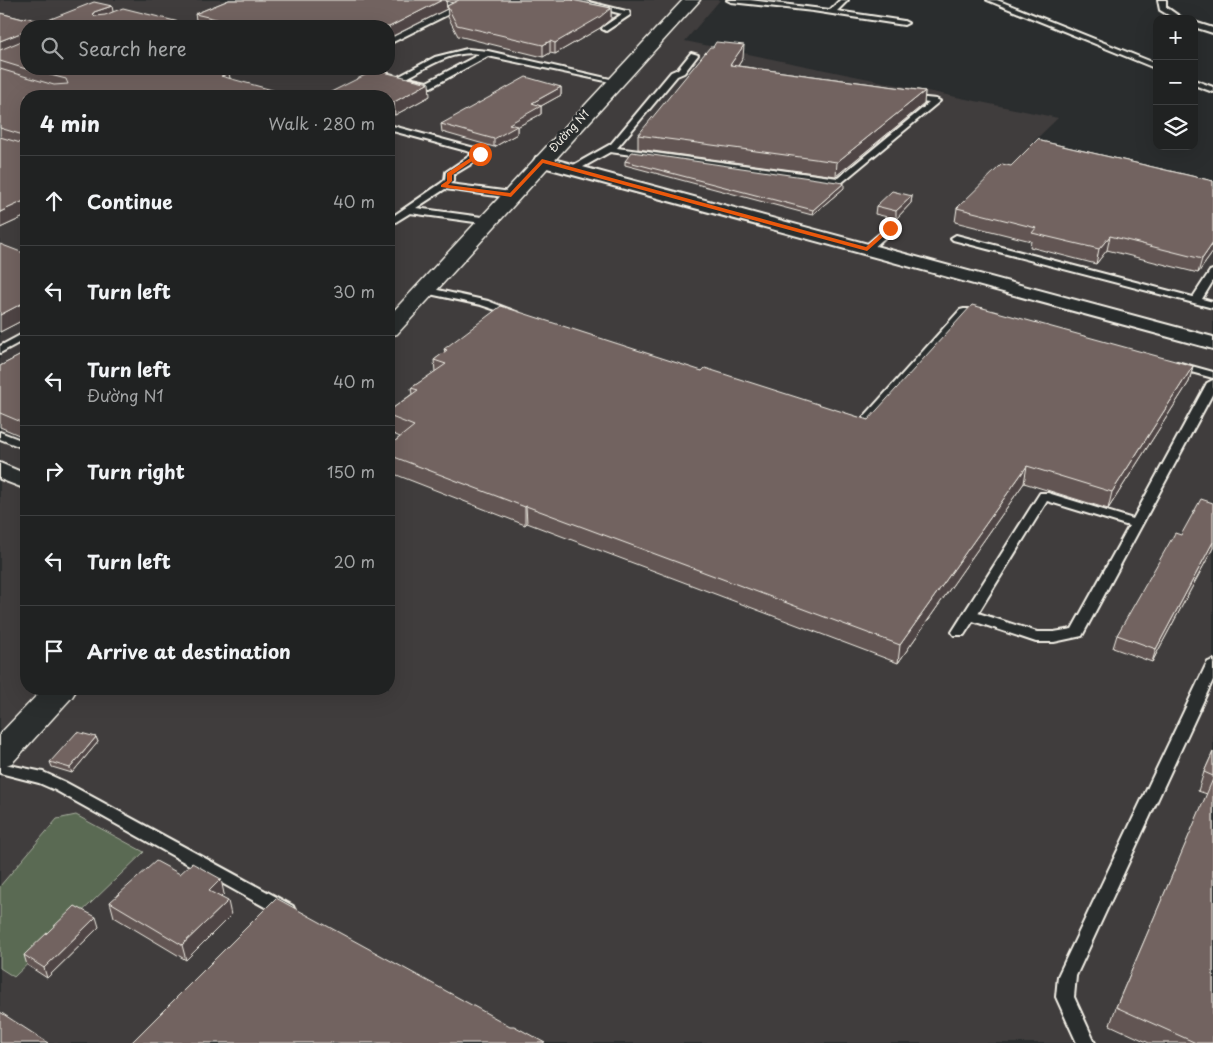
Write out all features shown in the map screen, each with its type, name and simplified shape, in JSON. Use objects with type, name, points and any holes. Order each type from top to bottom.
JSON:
[{"type":"street","name":"Đường N1","points":[[395,322],[489,222],[511,195],[615,81],[692,0]]},
{"type":"street","points":[[542,161],[1213,343]]},
{"type":"street","points":[[0,470],[20,479]]},
{"type":"street","points":[[0,755],[55,695]]},
{"type":"lane","points":[[454,6],[466,0]]},
{"type":"lane","points":[[731,0],[904,23]]},
{"type":"lane","points":[[832,12],[844,0]]},
{"type":"lane","points":[[991,0],[1153,65]]},
{"type":"lane","points":[[1162,0],[1163,8],[1174,15]]},
{"type":"lane","points":[[578,1],[626,13],[626,15],[606,29]]},
{"type":"lane","points":[[395,39],[459,7],[444,4]]},
{"type":"lane","points":[[1198,25],[1213,31]]},
{"type":"lane","points":[[400,78],[452,52],[463,50],[488,53],[615,81]]},
{"type":"lane","points":[[387,75],[428,85],[488,53]]},
{"type":"lane","points":[[573,169],[614,146],[674,74],[681,71],[694,55]]},
{"type":"lane","points":[[374,78],[381,75]]},
{"type":"lane","points":[[1198,84],[1213,90]]},
{"type":"lane","points":[[609,149],[840,181],[936,101],[899,97]]},
{"type":"lane","points":[[395,130],[479,152],[478,156],[449,174],[450,181],[395,219]]},
{"type":"lane","points":[[443,186],[511,195]]},
{"type":"lane","points":[[408,210],[489,222]]},
{"type":"lane","points":[[867,249],[890,228]]},
{"type":"lane","points":[[956,238],[1213,305]]},
{"type":"lane","points":[[1196,300],[1213,273]]},
{"type":"lane","points":[[424,290],[484,303],[522,315]]},
{"type":"lane","points":[[844,418],[863,424],[964,312],[973,311],[992,315]]},
{"type":"lane","points":[[0,350],[20,338]]},
{"type":"lane","points":[[1165,362],[1213,375]]},
{"type":"lane","points":[[970,615],[1036,637],[1054,637],[1078,633],[1213,383]]},
{"type":"lane","points":[[0,435],[20,443]]},
{"type":"lane","points":[[958,632],[1044,496],[1136,524]]},
{"type":"lane","points":[[1086,1043],[1065,997],[1067,976],[1213,665]]},
{"type":"lane","points":[[0,768],[43,778],[60,786],[303,919]]},
{"type":"shaded area","points":[[0,0],[720,0],[685,41],[1058,118],[1030,145],[1213,187],[1213,1043],[0,1043]]},
{"type":"green space","points":[[76,815],[144,852],[14,977],[0,968],[0,886],[57,819]]},
{"type":"building","points":[[229,0],[442,0],[395,24],[395,20],[220,20],[195,14]]},
{"type":"building","points":[[459,0],[572,0],[611,8],[600,17],[555,43],[550,41],[543,45],[457,25],[447,6]]},
{"type":"building","points":[[94,2],[112,6],[94,12],[95,16],[105,15],[123,8],[171,20],[48,20]]},
{"type":"building","points":[[0,13],[23,19],[25,17],[36,20],[20,20],[20,33],[0,41]]},
{"type":"building","points":[[20,42],[20,67],[0,61],[0,50]]},
{"type":"building","points":[[716,42],[744,45],[730,65],[925,91],[837,162],[638,135]]},
{"type":"building","points":[[0,69],[54,85],[68,84],[66,79],[50,75],[224,75],[221,76],[272,90],[20,90],[20,134],[0,128]]},
{"type":"building","points":[[365,75],[395,75],[429,83],[395,101],[395,90],[335,90]]},
{"type":"building","points":[[526,77],[561,87],[532,103],[541,106],[509,124],[517,126],[494,139],[441,124]]},
{"type":"building","points":[[0,137],[20,143],[20,203],[0,212]]},
{"type":"building","points":[[1039,138],[1041,141],[1213,181],[1213,243],[1202,259],[1110,236],[1099,249],[1032,233],[1036,228],[957,208],[1002,164],[1011,166]]},
{"type":"building","points":[[632,152],[844,183],[813,210],[625,161]]},
{"type":"building","points":[[892,191],[912,196],[896,211],[876,206]]},
{"type":"building","points":[[0,244],[20,252],[20,305],[0,315]]},
{"type":"building","points":[[972,305],[1193,366],[1112,492],[1027,466],[900,645],[395,457],[395,441],[414,426],[395,418],[395,407],[418,390],[411,388],[446,364],[434,360],[447,350],[444,349],[501,306],[702,371],[705,368],[868,420]]},
{"type":"building","points":[[20,356],[20,421],[0,413],[0,366]]},
{"type":"building","points":[[1201,499],[1213,503],[1213,542],[1156,649],[1117,635],[1175,533],[1181,535]]},
{"type":"building","points":[[77,732],[96,737],[70,768],[50,762]]},
{"type":"building","points":[[1213,752],[1213,776],[1204,772]]},
{"type":"building","points":[[1213,779],[1213,1043],[1196,1043],[1116,1007]]},
{"type":"building","points":[[156,861],[180,874],[192,863],[221,879],[209,891],[228,901],[182,945],[110,902]]},
{"type":"building","points":[[276,898],[510,1026],[514,1026],[545,1043],[131,1043]]},
{"type":"building","points":[[75,906],[96,917],[44,968],[24,955]]},
{"type":"building","points":[[0,1012],[48,1043],[0,1043]]},
{"type":"route","points":[[480,154],[452,171],[448,176],[450,181],[443,186],[511,195],[542,161],[867,249],[890,228]]}]
